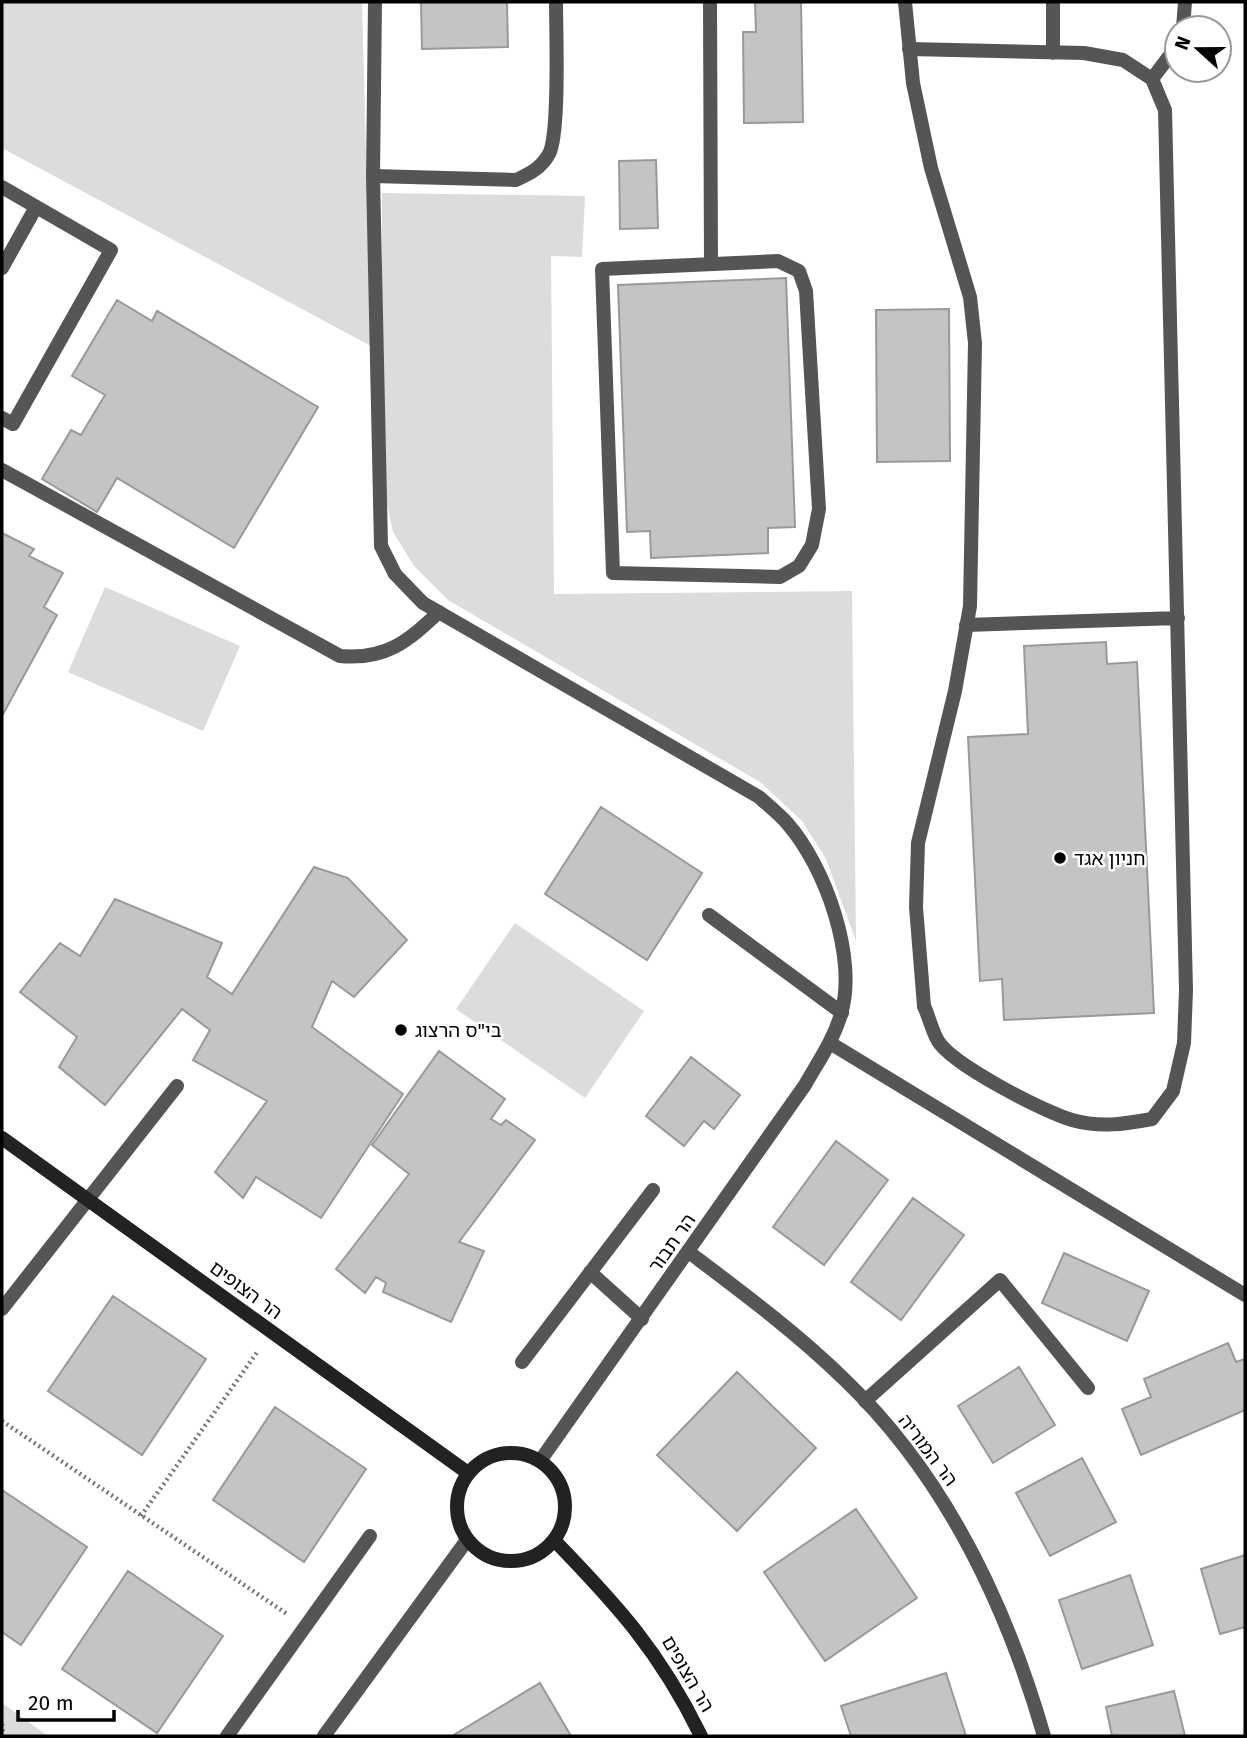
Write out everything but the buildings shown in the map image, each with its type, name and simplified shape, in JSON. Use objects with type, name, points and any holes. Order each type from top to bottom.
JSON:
[{"type":"street","name":"הר תבור","points":[[375,2],[373,176],[381,545],[396,574],[424,603],[760,797],[788,824],[827,891],[840,937],[847,979],[842,1013],[830,1043],[805,1086],[690,1253],[540,1461]]},
{"type":"street","points":[[373,176],[516,180],[538,170],[550,152],[555,97],[556,2]]},
{"type":"street","points":[[710,2],[711,264]]},
{"type":"street","points":[[905,2],[909,49],[931,168],[970,297],[975,343],[970,606],[955,691],[918,843],[916,907],[924,1006],[939,1043],[968,1067],[1023,1098],[1072,1120],[1116,1126],[1152,1119],[1173,1091],[1184,1043],[1186,990],[1165,110],[1152,79],[1122,60],[1084,53],[909,49]]},
{"type":"street","points":[[1053,2],[1053,53]]},
{"type":"street","points":[[1152,79],[1163,64]]},
{"type":"street","points":[[2,187],[111,250],[13,424],[2,418]]},
{"type":"street","points":[[2,268],[36,207]]},
{"type":"street","points":[[778,261],[799,271],[806,291],[819,509],[812,545],[799,566],[779,577],[613,573],[602,269],[711,264],[778,261]]},
{"type":"street","points":[[2,470],[340,656],[364,658],[387,651],[408,640],[439,612]]},
{"type":"street","points":[[966,625],[1178,618]]},
{"type":"street","points":[[709,915],[842,1013]]},
{"type":"street","points":[[830,1043],[1245,1294]]},
{"type":"street","points":[[2,1309],[177,1086]]},
{"type":"street","name":"הר הצופים","points":[[2,1138],[468,1473]]},
{"type":"street","points":[[522,1362],[653,1189]]},
{"type":"street","name":"הר המוריה","points":[[690,1253],[769,1313],[846,1380],[937,1490],[986,1577],[1026,1671],[1044,1736]]},
{"type":"street","points":[[590,1272],[642,1319]]},
{"type":"street","points":[[865,1401],[1000,1280],[1088,1388]]},
{"type":"street","points":[[510,1452],[540,1461],[554,1473],[566,1506],[563,1524],[554,1540],[530,1559],[514,1562],[481,1553],[467,1540],[459,1525],[457,1507],[460,1489],[468,1473],[494,1455],[510,1452]]},
{"type":"street","points":[[227,1736],[370,1536]]},
{"type":"street","points":[[324,1736],[467,1540]]},
{"type":"street","name":"הר הצופים","points":[[554,1540],[621,1608],[646,1640],[701,1736]]},
{"type":"path","points":[[141,1516],[272,1332]]},
{"type":"path","points":[[2,1421],[306,1627]]},
{"type":"path","points":[[2,1724],[3,1736]]},
{"type":"shaded area","points":[[2,2],[362,2],[371,346],[2,148]]},
{"type":"shaded area","points":[[382,193],[585,196],[582,257],[551,256],[554,594],[852,591],[856,941],[826,859],[802,821],[760,782],[448,600],[414,566],[393,532],[382,481]]},
{"type":"shaded area","points":[[105,587],[240,646],[203,731],[68,672]]},
{"type":"shaded area","points":[[515,923],[644,1011],[585,1098],[456,1009]]},
{"type":"shaded area","points":[[2,1703],[48,1736],[2,1736]]},
{"type":"place","name":"חניון אגד","points":[[1060,858]]},
{"type":"place","name":"בי\"ס הרצוג","points":[[401,1030]]}]
